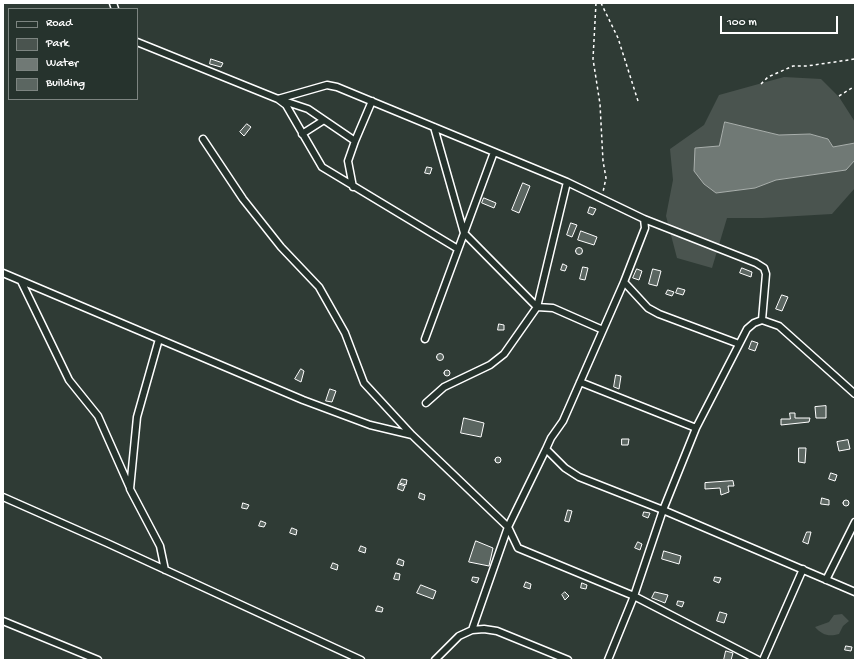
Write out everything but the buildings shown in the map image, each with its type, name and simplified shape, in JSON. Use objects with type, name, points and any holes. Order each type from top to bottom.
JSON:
[{"type":"street","points":[[138,42],[278,99],[308,109],[355,141]]},
{"type":"street","points":[[278,99],[327,85],[337,87],[568,182],[644,219],[764,268],[766,274],[762,320]]},
{"type":"street","points":[[278,99],[286,105],[322,167],[458,249]]},
{"type":"street","points":[[353,187],[348,161],[372,101]]},
{"type":"street","points":[[302,134],[324,120]]},
{"type":"street","points":[[434,127],[464,233],[537,307],[552,308],[603,330]]},
{"type":"street","points":[[203,139],[242,199],[281,247],[319,287],[345,333],[364,383],[412,435],[508,527],[518,548],[634,596],[758,660]]},
{"type":"street","points":[[425,339],[494,152]]},
{"type":"street","points":[[426,403],[444,387],[490,365],[504,354],[537,307],[568,182]]},
{"type":"street","points":[[472,630],[508,527],[551,438],[563,421],[624,282],[645,228],[644,219]]},
{"type":"street","points":[[3,273],[303,400],[370,425],[412,435]]},
{"type":"street","points":[[21,281],[69,380],[98,416],[130,489],[160,546],[165,570]]},
{"type":"street","points":[[624,282],[648,308],[659,314],[739,344]]},
{"type":"street","points":[[608,660],[634,596],[663,510],[696,428],[747,329],[754,323],[762,320],[779,326],[855,394]]},
{"type":"street","points":[[130,489],[137,417],[159,339]]},
{"type":"street","points":[[580,382],[696,428]]},
{"type":"street","points":[[546,449],[565,468],[579,477],[663,510],[855,592]]},
{"type":"street","points":[[3,497],[361,660]]},
{"type":"street","points":[[826,580],[855,522]]},
{"type":"street","points":[[763,660],[803,569]]},
{"type":"street","points":[[3,622],[98,660]]},
{"type":"street","points":[[435,660],[459,636],[472,630],[484,629],[497,631],[568,660]]},
{"type":"path","points":[[596,3],[593,59],[600,104],[603,161],[606,178],[602,199]]},
{"type":"path","points":[[601,3],[618,38],[638,101]]},
{"type":"path","points":[[761,84],[768,77],[793,66],[807,66],[855,59]]},
{"type":"path","points":[[839,96],[855,86]]},
{"type":"green space","points":[[784,77],[821,79],[839,97],[855,122],[855,143],[833,147],[828,139],[811,134],[779,135],[725,122],[719,147],[695,148],[716,193],[755,188],[776,180],[846,170],[855,160],[855,188],[832,214],[763,218],[727,218],[712,268],[677,258],[666,216],[673,180],[670,149],[704,125],[719,95]]},
{"type":"green space","points":[[842,614],[849,621],[843,626],[839,634],[826,635],[815,627],[829,622],[834,615]]},
{"type":"water","points":[[725,122],[779,135],[810,134],[828,139],[833,147],[855,143],[855,160],[846,170],[776,180],[755,188],[716,193],[704,184],[694,171],[695,148],[719,146]]}]
